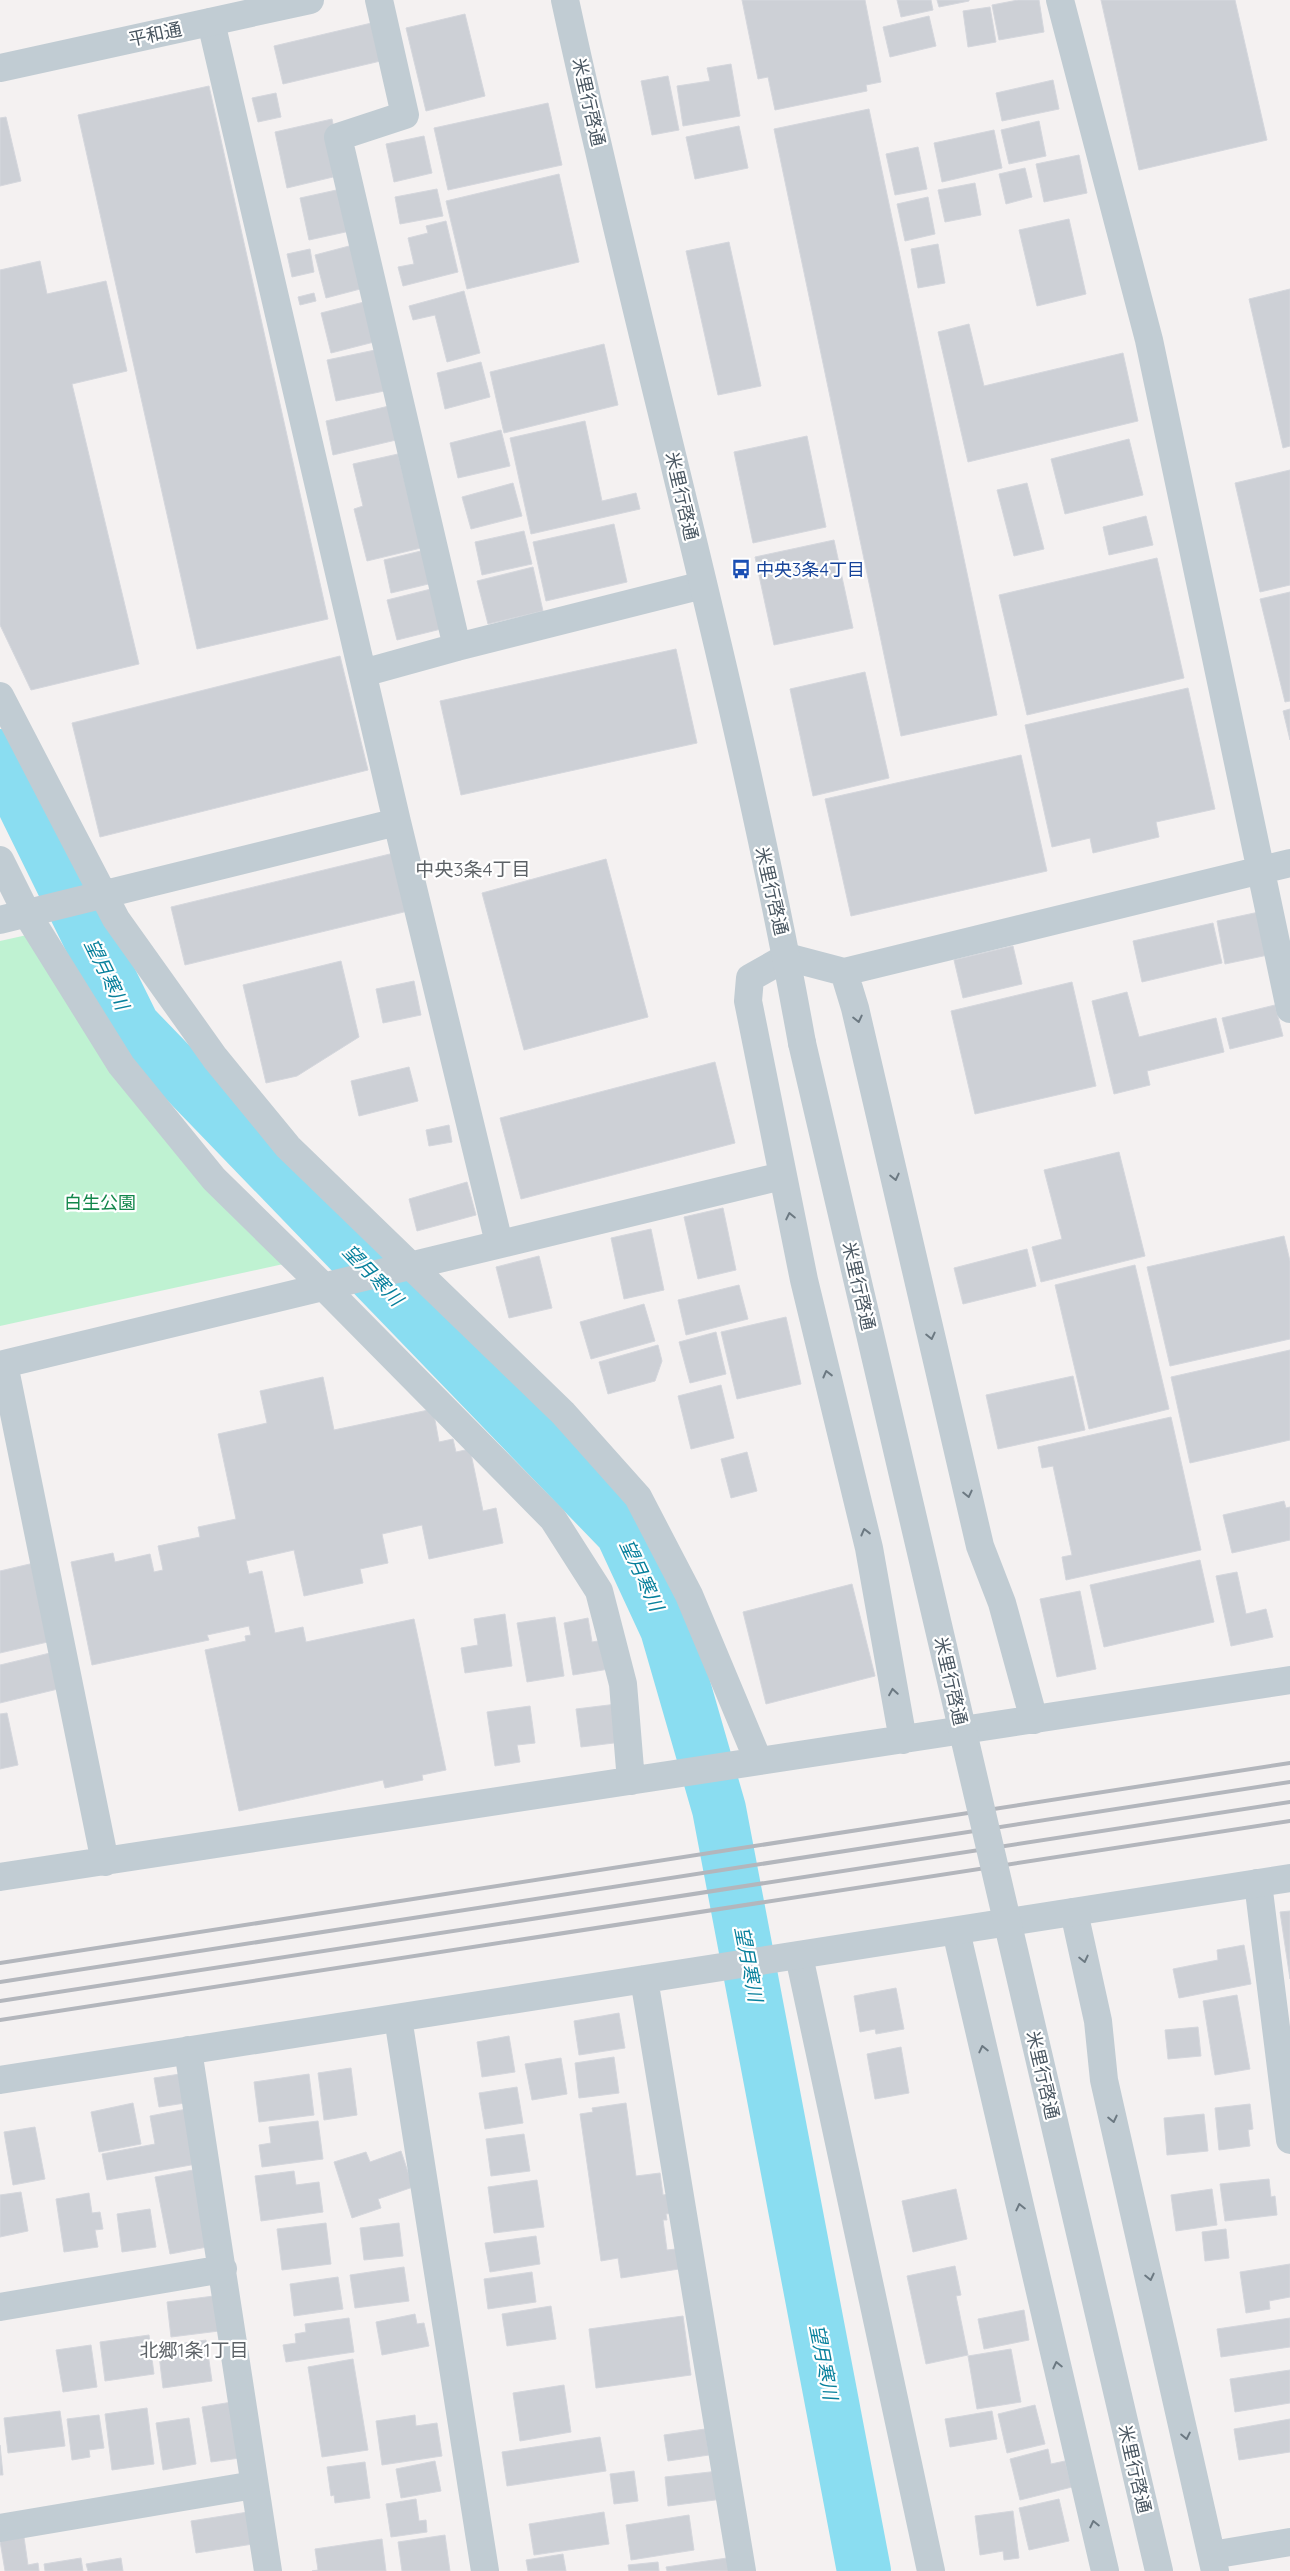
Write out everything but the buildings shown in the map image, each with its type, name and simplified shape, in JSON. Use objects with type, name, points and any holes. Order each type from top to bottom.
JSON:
[{"type":"street","name":"平和通","points":[[0,68],[310,0]]},
{"type":"street","points":[[379,0],[405,116],[338,137],[457,647]]},
{"type":"street","name":"米里行啓通","points":[[565,0],[703,585],[787,957],[802,1043],[1159,2571]]},
{"type":"street","points":[[1060,0],[1149,340],[1290,1009]]},
{"type":"street","points":[[211,22],[397,822],[498,1243]]},
{"type":"street","points":[[363,674],[457,647],[703,585]]},
{"type":"street","points":[[0,696],[96,898],[116,919],[215,1058],[282,1140],[398,1267],[563,1413],[638,1497],[689,1596],[758,1760]]},
{"type":"street","points":[[0,920],[96,898],[397,822]]},
{"type":"street","points":[[0,860],[35,912],[121,1065],[214,1180],[329,1284],[553,1520],[599,1591],[623,1684],[640,1780]]},
{"type":"street","points":[[902,1740],[868,1548],[804,1280],[782,1176],[748,1001],[750,978],[787,957],[844,972],[1290,863]]},
{"type":"street","points":[[844,972],[857,1017],[980,1546],[1002,1603],[1034,1720]]},
{"type":"street","points":[[105,1862],[2,1364],[398,1267],[782,1176]]},
{"type":"street","points":[[0,1878],[640,1780],[758,1760],[902,1740],[1290,1680]]},
{"type":"street","points":[[0,2080],[1290,1878]]},
{"type":"street","points":[[1258,1883],[1290,2140]]},
{"type":"street","points":[[1074,1912],[1098,2021],[1104,2080],[1213,2563],[1290,2542]]},
{"type":"street","points":[[956,1931],[1104,2571]]},
{"type":"street","points":[[800,1956],[931,2571]]},
{"type":"street","points":[[644,1979],[742,2571]]},
{"type":"street","points":[[398,2018],[485,2571]]},
{"type":"street","points":[[188,2050],[268,2571]]},
{"type":"street","points":[[0,2307],[223,2269]]},
{"type":"street","points":[[0,2528],[254,2485]]},
{"type":"green space","name":"白生公園","points":[[36,933],[288,1263],[0,1326],[0,941]]},
{"type":"waterway","name":"望月寒川","points":[[0,756],[133,1026],[622,1532],[667,1629],[719,1809],[864,2571]]},
{"type":"railway","points":[[0,1963],[1290,1763]]},
{"type":"railway","points":[[0,1982],[1290,1782]]},
{"type":"railway","points":[[0,2001],[1290,1802]]},
{"type":"railway","points":[[0,2020],[1290,1821]]},
{"type":"place","name":"中央3条4丁目","points":[[741,569]]},
{"type":"district","name":"中央3条4丁目","points":[[473,869]]},
{"type":"district","name":"北郷1条1丁目","points":[[194,2350]]}]
